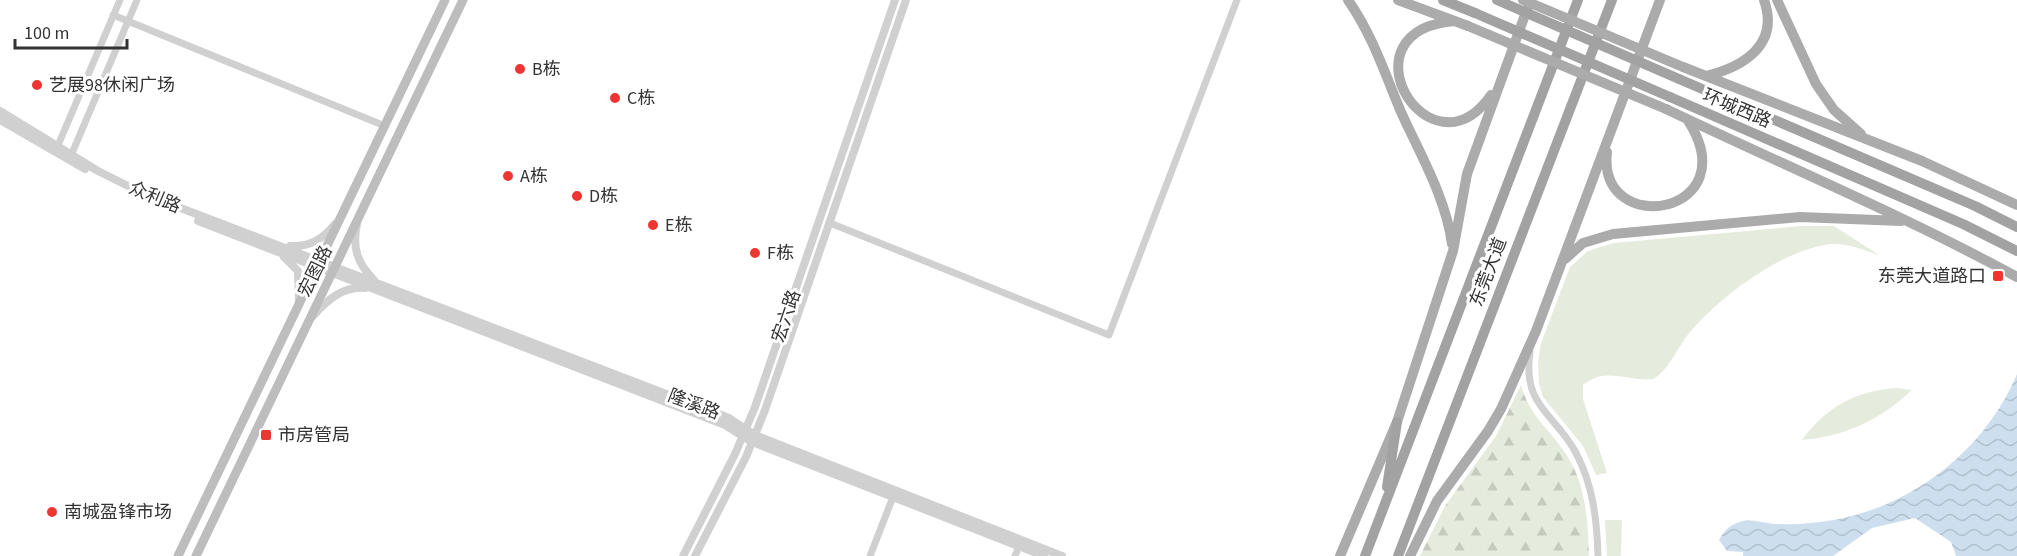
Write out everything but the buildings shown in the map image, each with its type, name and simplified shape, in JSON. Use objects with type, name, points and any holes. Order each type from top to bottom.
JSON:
[{"type":"highway","name":"环城西路","points":[[1443,0],[1670,97],[2015,250]]},
{"type":"highway","name":"环城西路","points":[[1497,0],[1975,206],[2017,227]]},
{"type":"highway","name":"东莞大道","points":[[1365,556],[1578,0]]},
{"type":"highway","name":"东莞大道","points":[[1398,556],[1612,0]]},
{"type":"highway","points":[[1384,507],[1397,422]]},
{"type":"main road","name":"宏图路","points":[[178,556],[445,0]]},
{"type":"main road","name":"宏图路","points":[[196,556],[463,0]]},
{"type":"main road","points":[[1348,0],[1359,16],[1374,48],[1438,194],[1453,251]]},
{"type":"main road","points":[[1398,0],[1468,26],[1687,119],[1911,221],[2017,277]]},
{"type":"main road","points":[[1523,0],[1683,68],[1922,161],[2017,205]]},
{"type":"main road","points":[[1340,556],[1397,422],[1453,251],[1467,174],[1530,0]]},
{"type":"main road","points":[[1410,556],[1437,501],[1492,423],[1532,340],[1660,0]]},
{"type":"main road","points":[[1706,76],[1731,70],[1752,57],[1767,26],[1768,11],[1764,0]]},
{"type":"main road","points":[[1776,0],[1816,84],[1834,110],[1868,140]]},
{"type":"main road","points":[[1455,21],[1434,23],[1414,34],[1403,49],[1398,65],[1400,85],[1407,100],[1421,113],[1437,120],[1454,121],[1468,116],[1483,106],[1498,85]]},
{"type":"main road","points":[[1609,138],[1606,157],[1608,176],[1616,189],[1628,200],[1644,207],[1667,204],[1675,202],[1691,191],[1700,177],[1704,163],[1703,149],[1687,119]]},
{"type":"main road","points":[[1563,262],[1583,243],[1613,234],[1800,217],[1911,221]]},
{"type":"street","points":[[56,149],[120,0]]},
{"type":"street","points":[[70,157],[137,0]]},
{"type":"street","name":"宏六路","points":[[683,556],[744,433],[895,0]]},
{"type":"street","name":"宏六路","points":[[694,556],[754,439],[906,0]]},
{"type":"street","points":[[830,223],[1109,335],[1237,0]]},
{"type":"street","points":[[114,15],[385,126]]},
{"type":"street","name":"众利路","points":[[0,111],[56,149]]},
{"type":"street","name":"众利路","points":[[0,120],[56,149],[142,200],[320,264]]},
{"type":"street","points":[[279,249],[299,247],[319,240],[344,212]]},
{"type":"street","points":[[311,318],[336,295],[350,288],[375,285],[356,256],[358,220]]},
{"type":"street","points":[[279,249],[298,271],[300,295],[297,312]]},
{"type":"street","name":"隆溪路","points":[[320,264],[725,425],[893,497],[1062,556]]},
{"type":"street","points":[[1532,340],[1529,360],[1530,385],[1535,401],[1575,451],[1588,478],[1595,508],[1598,556]]},
{"type":"street","name":"隆溪路","points":[[754,439],[1021,543],[1044,556]]},
{"type":"street","points":[[870,556],[893,497]]},
{"type":"street","points":[[1015,556],[1021,543]]},
{"type":"green space","points":[[1801,226],[1834,226],[1879,255],[1856,247],[1831,244],[1793,255],[1754,276],[1718,304],[1690,332],[1669,363],[1654,379],[1600,376],[1583,385],[1583,399],[1607,473],[1596,475],[1583,446],[1543,397],[1539,384],[1538,361],[1541,343],[1570,267],[1588,251],[1614,243]]},
{"type":"green space","points":[[1521,385],[1529,405],[1566,454],[1578,478],[1587,516],[1589,556],[1420,556],[1445,506],[1496,436]]},
{"type":"green space","points":[[1896,388],[1912,390],[1888,410],[1862,425],[1833,435],[1802,440],[1821,418],[1843,403],[1868,393]]},
{"type":"green space","points":[[1605,520],[1622,520],[1621,556],[1607,556]]},
{"type":"water","points":[[2017,374],[2017,556],[1956,556],[1951,542],[1915,518],[1872,528],[1833,556],[1743,556],[1743,552],[1727,551],[1719,540],[1729,528],[1743,521],[1791,524],[1839,519],[1868,511],[1921,486],[1968,448],[1987,426],[2004,401]]},
{"type":"place","name":"B栋","points":[[520,69]]},
{"type":"place","name":"艺展98休闲广场","points":[[37,85]]},
{"type":"place","name":"C栋","points":[[615,98]]},
{"type":"place","name":"A栋","points":[[508,176]]},
{"type":"place","name":"D栋","points":[[577,196]]},
{"type":"place","name":"E栋","points":[[653,225]]},
{"type":"place","name":"F栋","points":[[755,253]]},
{"type":"place","name":"东莞大道路口","points":[[1998,276]]},
{"type":"place","name":"市房管局","points":[[266,435]]},
{"type":"place","name":"南城盈锋市场","points":[[52,512]]}]
